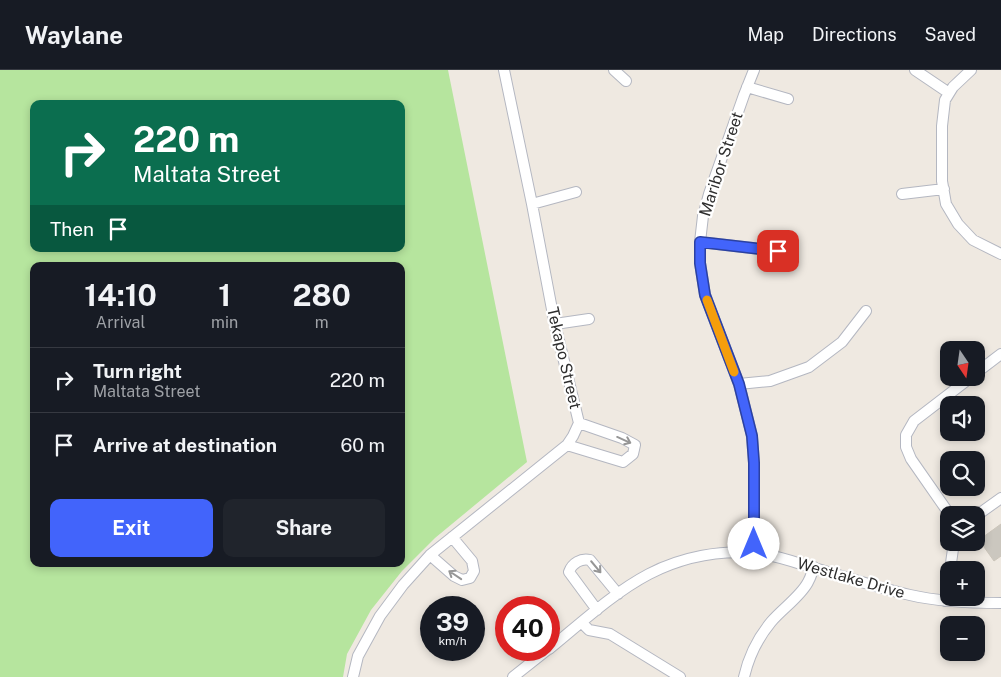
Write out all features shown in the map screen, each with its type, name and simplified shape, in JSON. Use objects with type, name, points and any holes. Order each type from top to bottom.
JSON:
[{"type":"street","name":"Tekapo Street","points":[[353,677],[358,656],[380,616],[403,585],[430,554],[567,445],[579,423],[555,324],[504,70]]},
{"type":"street","points":[[614,70],[626,81]]},
{"type":"street","name":"Maribor Street","points":[[754,70],[709,194],[703,216],[700,242],[700,263],[705,295],[739,384],[752,436],[754,463],[754,553]]},
{"type":"street","points":[[915,70],[949,93]]},
{"type":"street","points":[[971,70],[953,87],[945,100],[942,126],[942,181],[946,204],[958,224],[972,240],[1001,254]]},
{"type":"street","points":[[747,87],[788,99]]},
{"type":"street","points":[[902,194],[944,189]]},
{"type":"street","points":[[532,204],[576,192]]},
{"type":"street","points":[[700,242],[778,251]]},
{"type":"street","points":[[739,384],[770,381],[809,367],[842,342],[866,311]]},
{"type":"street","points":[[555,324],[588,319]]},
{"type":"street","points":[[985,366],[1001,354]]},
{"type":"street","points":[[944,506],[911,459],[906,447],[906,435],[914,421],[960,386]]},
{"type":"street","points":[[567,445],[623,462],[633,454],[636,445],[579,423]]},
{"type":"street","points":[[985,510],[1001,498]]},
{"type":"street","points":[[430,554],[454,576],[462,580],[470,578],[474,571],[472,561],[452,537]]},
{"type":"street","name":"Westlake Drive","points":[[560,640],[618,594],[650,574],[678,562],[716,554],[754,553],[778,557],[878,587],[940,600]]},
{"type":"street","points":[[597,610],[569,572],[577,561],[590,560],[618,594]]},
{"type":"street","points":[[744,677],[747,661],[757,640],[772,621],[805,588],[814,567]]},
{"type":"street","name":"Westlake Drive","points":[[985,602],[1001,603]]},
{"type":"street","points":[[582,623],[589,630],[610,634],[680,677]]},
{"type":"street","name":"Westlake Drive","points":[[513,677],[533,661]]},
{"type":"green space","points":[[0,70],[448,70],[527,462],[435,538],[402,571],[371,610],[347,654],[343,677],[0,677]]},
{"type":"building","points":[[1001,524],[1001,556],[994,561],[985,548],[985,536]]},
{"type":"slow traffic","points":[[707,300],[734,372]]},
{"type":"route","points":[[754,544],[752,436],[739,384],[705,295],[700,263],[700,242],[778,251]]}]
